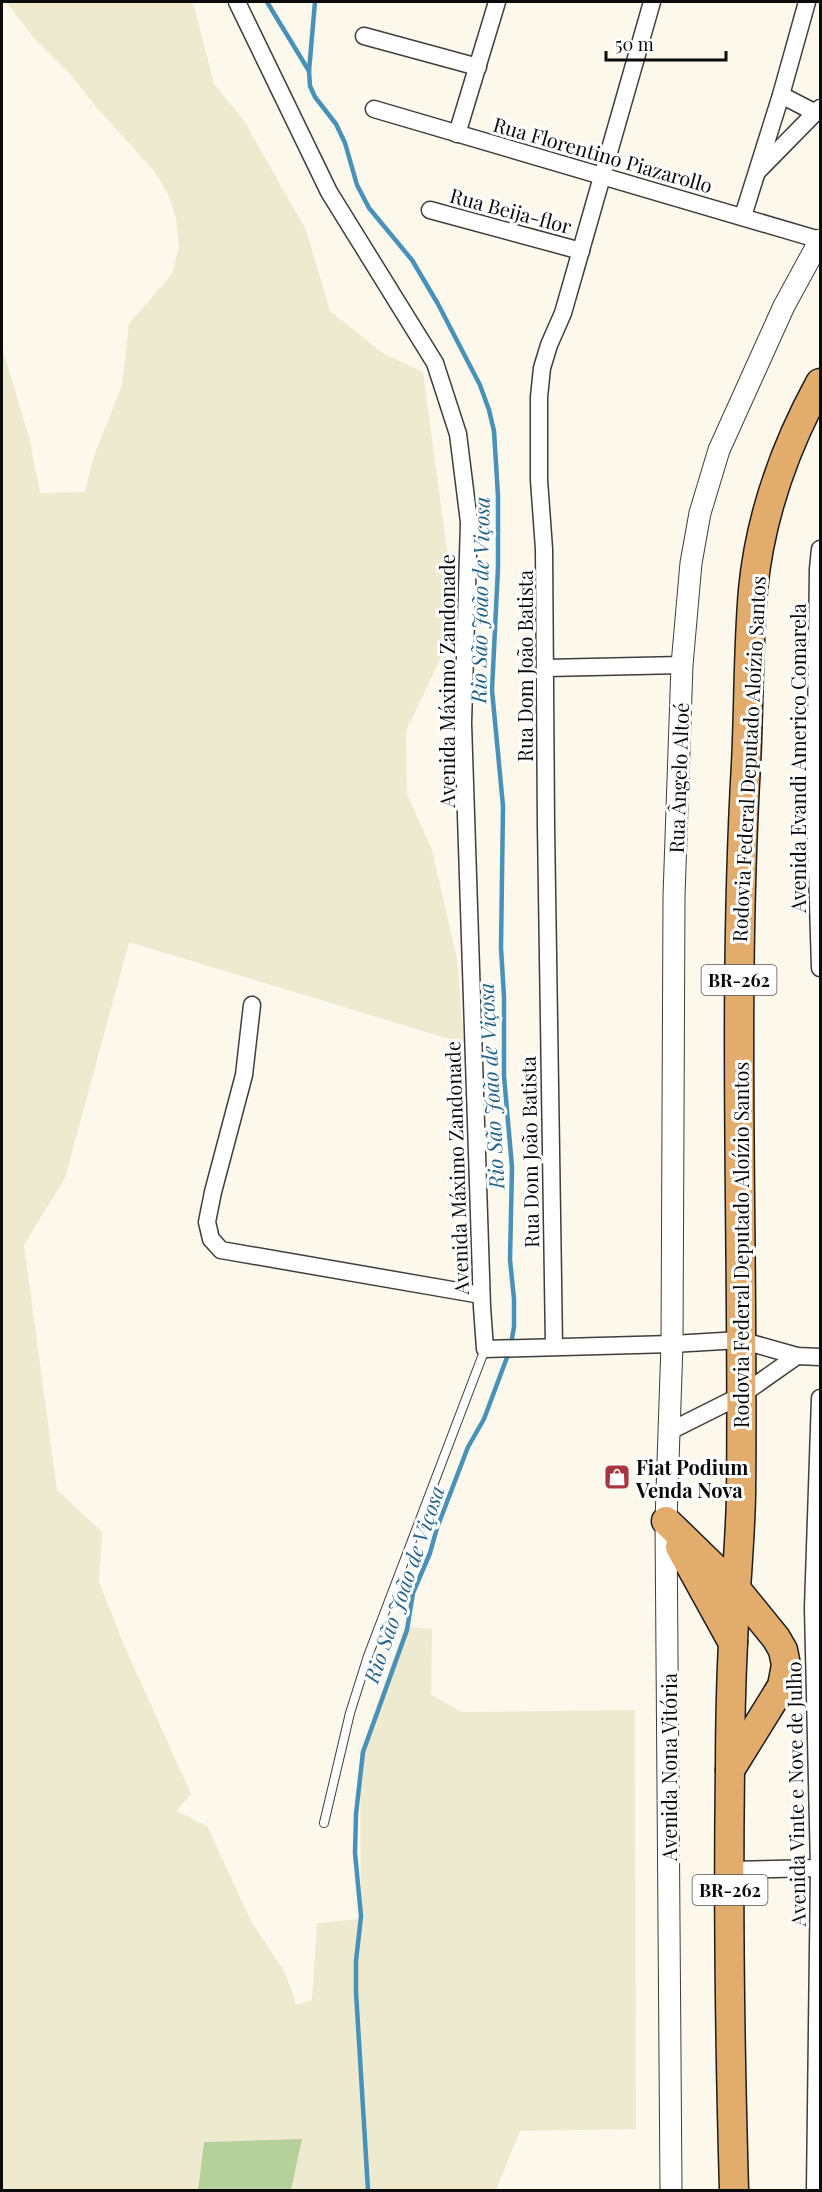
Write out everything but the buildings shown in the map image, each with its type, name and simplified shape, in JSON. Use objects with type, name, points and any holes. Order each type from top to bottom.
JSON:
[{"type":"highway","name":"Rodovia Federal Deputado Aloízio Santos","points":[[734,2190],[730,2040],[730,1770],[733,1643],[741,1498],[740,858],[754,586],[761,538],[772,493],[788,448],[820,383]]},
{"type":"highway","points":[[666,1521],[737,1590],[783,1650],[786,1665],[782,1686],[730,1770]]},
{"type":"highway","points":[[666,1521],[733,1643]]},
{"type":"street","points":[[457,134],[497,2]]},
{"type":"street","name":"Rua Dom João Batista","points":[[548,1346],[546,668],[544,549],[539,480],[539,397],[542,368],[563,313],[652,2]]},
{"type":"street","points":[[743,216],[807,2]]},
{"type":"street","name":"Avenida Máximo Zandonade","points":[[241,4],[329,192],[435,363],[458,434],[469,522],[463,723],[481,1295],[489,1348]]},
{"type":"street","points":[[364,36],[478,67]]},
{"type":"street","points":[[756,173],[818,110],[781,94]]},
{"type":"street","name":"Rua Florentino Piazarollo","points":[[374,109],[820,240]]},
{"type":"street","name":"Rua Beija-flor","points":[[430,210],[581,251]]},
{"type":"street","name":"Rua Ângelo Altoé","points":[[672,1344],[674,896],[682,665],[691,563],[700,513],[719,450],[784,306],[820,240]]},
{"type":"street","name":"Avenida Evandi Americo Comarela","points":[[820,549],[818,569],[820,968]]},
{"type":"street","points":[[546,668],[682,665]]},
{"type":"street","points":[[252,1005],[244,1075],[207,1222],[211,1239],[221,1250],[481,1295]]},
{"type":"street","points":[[489,1348],[672,1344],[740,1340],[797,1356],[820,1357]]},
{"type":"street","name":"Avenida Nona Vitória","points":[[671,2190],[666,1521],[672,1344]]},
{"type":"street","points":[[670,1431],[740,1396],[797,1356]]},
{"type":"street","name":"Avenida Vinte e Nove de Julho","points":[[815,2190],[820,1868],[813,1608],[820,1398]]},
{"type":"street","points":[[730,1870],[820,1868]]},
{"type":"lane","points":[[324,1823],[350,1713],[368,1656],[489,1348]]},
{"type":"shaded area","points":[[6,2],[193,2],[214,84],[243,119],[306,230],[330,311],[384,354],[423,372],[457,624],[406,731],[407,794],[432,850],[457,959],[464,1042],[129,942],[65,1178],[24,1245],[57,1490],[102,1532],[99,1582],[124,1645],[191,1794],[176,1811],[207,1826],[251,1921],[284,1971],[294,1996],[295,2005],[312,2000],[317,1923],[361,1919],[360,1754],[405,1626],[432,1629],[431,1695],[462,1712],[635,1710],[636,2129],[520,2131],[496,2190],[291,2190],[302,2140],[204,2142],[198,2190],[2,2190],[2,347],[29,437],[40,493],[85,492],[93,459],[122,385],[129,324],[172,274],[179,247],[176,218],[167,192],[154,171],[69,73],[35,39]]},
{"type":"green space","points":[[302,2139],[291,2190],[198,2190],[204,2142]]},
{"type":"waterway","points":[[267,2],[309,71]]},
{"type":"waterway","name":"Rio São João de Viçosa","points":[[315,2],[309,71],[310,86],[315,97],[336,124],[345,143],[357,185],[369,208],[412,260],[438,304],[480,385],[494,431],[498,496],[498,568],[492,690],[503,806],[501,948],[504,997],[504,1076],[512,1167],[510,1260],[514,1327],[511,1344]]},
{"type":"waterway","name":"Rio São João de Viçosa","points":[[368,2190],[356,1992],[356,1961],[361,1916],[355,1853],[356,1814],[363,1752],[407,1630],[413,1593],[430,1553],[437,1528],[468,1447],[484,1419],[509,1352]]},
{"type":"place","name":"Fiat Podium Venda Nova","points":[[617,1477]]}]
